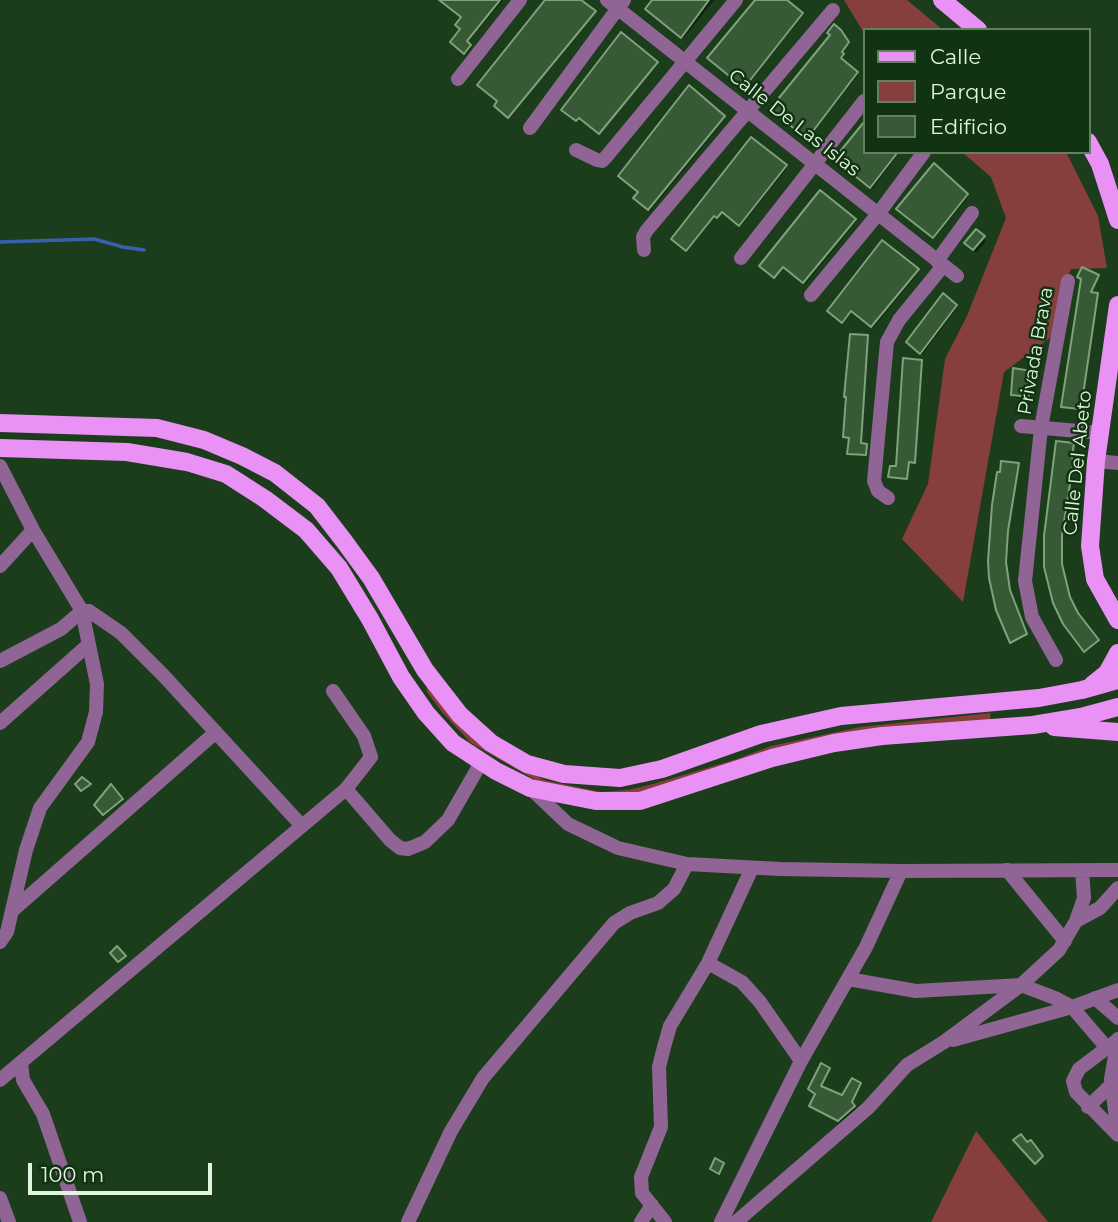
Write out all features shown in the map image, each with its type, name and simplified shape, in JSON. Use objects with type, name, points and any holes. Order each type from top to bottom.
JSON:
[{"type":"main road","points":[[942,0],[976,28]]},
{"type":"main road","points":[[1090,145],[1101,163],[1118,220]]},
{"type":"main road","name":"Calle Del Abeto","points":[[1118,305],[1096,461],[1090,546],[1095,579],[1118,620]]},
{"type":"main road","points":[[0,423],[157,428],[204,440],[275,473],[317,506],[344,541],[371,578],[425,670],[460,715],[491,743],[527,764],[564,774],[620,778],[662,769],[761,734],[841,716],[985,705],[1082,690],[1118,680]]},
{"type":"main road","points":[[0,449],[127,452],[187,462],[226,474],[306,530],[339,568],[401,677],[426,713],[453,743],[496,771],[530,788],[596,800],[640,801],[772,758],[834,743],[882,736],[1033,725],[1081,717],[1118,707]]},
{"type":"main road","points":[[1082,690],[1099,681],[1107,673],[1118,653]]},
{"type":"main road","points":[[401,677],[425,670]]},
{"type":"main road","points":[[1033,725],[1118,732]]},
{"type":"street","points":[[458,79],[520,0]]},
{"type":"street","points":[[576,150],[597,160],[607,157],[736,0]]},
{"type":"street","points":[[530,128],[616,3]]},
{"type":"street","name":"Calle De Las Islas","points":[[616,3],[685,62],[957,276]]},
{"type":"street","points":[[644,250],[643,237],[647,230],[833,10]]},
{"type":"street","points":[[741,258],[862,104]]},
{"type":"street","points":[[811,295],[878,214],[923,154]]},
{"type":"street","points":[[888,498],[878,491],[874,481],[887,341],[972,213]]},
{"type":"street","name":"Privada Brava","points":[[1056,660],[1032,617],[1026,582],[1041,428],[1068,281]]},
{"type":"street","points":[[1021,426],[1101,433]]},
{"type":"street","points":[[1096,461],[1118,463]]},
{"type":"street","points":[[0,466],[33,530],[82,611],[97,684],[96,712],[88,742],[40,808],[26,850],[6,932],[0,942]]},
{"type":"street","points":[[0,566],[33,530]]},
{"type":"street","points":[[0,661],[61,629],[82,611],[89,611],[121,633],[302,826]]},
{"type":"street","points":[[0,723],[88,645]]},
{"type":"street","points":[[0,1080],[346,789],[371,757],[364,736],[333,691]]},
{"type":"street","points":[[12,911],[216,732]]},
{"type":"street","points":[[346,789],[390,840],[400,848],[408,849],[425,842],[448,820],[482,761]]},
{"type":"street","points":[[530,788],[568,824],[618,848],[687,864],[901,871],[1118,870]]},
{"type":"street","points":[[408,1222],[450,1131],[483,1078],[614,923],[658,903],[674,889],[687,864]]},
{"type":"street","points":[[665,1222],[642,1193],[641,1177],[661,1127],[659,1067],[664,1046],[670,1026],[708,963],[752,868]]},
{"type":"street","points":[[1007,870],[1065,941]]},
{"type":"street","points":[[736,1222],[868,1108],[907,1065],[944,1042],[1021,985],[1059,950],[1076,921],[1084,898],[1082,870]]},
{"type":"street","points":[[721,1222],[801,1061],[866,947],[901,871]]},
{"type":"street","points":[[1076,921],[1100,908],[1118,888]]},
{"type":"street","points":[[708,963],[742,982],[782,1031],[801,1061]]},
{"type":"street","points":[[848,979],[916,991],[1021,985],[1072,1007],[1114,1043]]},
{"type":"street","points":[[944,1042],[1072,1007],[1118,990]]},
{"type":"street","points":[[1095,998],[1118,1018]]},
{"type":"street","points":[[1114,1043],[1112,1084],[1117,1135]]},
{"type":"street","points":[[1114,1043],[1079,1069],[1073,1081],[1076,1092],[1088,1107],[1117,1135]]},
{"type":"street","points":[[21,1062],[23,1080],[43,1114],[80,1222]]},
{"type":"street","points":[[1088,1107],[1112,1084]]},
{"type":"street","points":[[0,1198],[9,1222]]},
{"type":"street","points":[[641,1222],[652,1205]]},
{"type":"green space","points":[[844,0],[907,0],[941,28],[862,28]]},
{"type":"green space","points":[[964,154],[1067,154],[1098,216],[1107,268],[1071,269],[1060,294],[1054,335],[1004,372],[963,602],[902,539],[928,484],[945,359],[967,316],[1006,218],[991,177]]},
{"type":"green space","points":[[426,685],[473,738],[544,780],[601,792],[628,790],[653,784],[771,746],[860,727],[990,713],[991,723],[861,733],[629,795],[599,796],[544,785],[471,743],[442,712],[427,692]]},
{"type":"green space","points":[[976,1131],[1048,1222],[931,1222]]},
{"type":"building","points":[[439,0],[500,0],[467,41],[471,45],[464,54],[450,42],[460,29],[455,25],[461,17]]},
{"type":"building","points":[[545,0],[581,0],[596,11],[508,118],[494,106],[497,101],[477,85]]},
{"type":"building","points":[[652,0],[709,0],[681,38],[645,9]]},
{"type":"building","points":[[755,0],[787,0],[803,13],[744,88],[707,58]]},
{"type":"building","points":[[834,24],[849,42],[841,58],[858,72],[807,139],[770,109],[830,35],[827,33]]},
{"type":"building","points":[[621,32],[658,62],[599,134],[579,118],[576,121],[561,110]]},
{"type":"building","points":[[689,85],[725,116],[648,210],[633,198],[638,192],[618,176]]},
{"type":"building","points":[[862,124],[862,154],[896,154],[870,188],[834,159]]},
{"type":"building","points":[[751,137],[787,165],[739,226],[722,212],[717,218],[714,216],[686,251],[671,239]]},
{"type":"building","points":[[934,163],[968,194],[933,238],[896,209]]},
{"type":"building","points":[[820,190],[856,219],[803,283],[783,267],[774,278],[759,266]]},
{"type":"building","points":[[976,229],[985,236],[973,250],[964,243]]},
{"type":"building","points":[[882,240],[919,269],[871,327],[851,311],[842,323],[827,311]]},
{"type":"building","points":[[1082,267],[1099,275],[1091,292],[1098,293],[1079,409],[1061,407],[1081,279],[1077,277]]},
{"type":"building","points":[[943,293],[957,305],[920,354],[906,342]]},
{"type":"building","points":[[850,334],[868,335],[861,443],[867,444],[866,455],[847,454],[849,438],[843,437]]},
{"type":"building","points":[[903,358],[922,360],[915,463],[909,462],[907,479],[888,477],[890,466],[896,466]]},
{"type":"building","points":[[1013,368],[1031,371],[1029,397],[1011,395]]},
{"type":"building","points":[[1056,441],[1074,443],[1062,535],[1062,564],[1070,597],[1078,613],[1099,640],[1084,652],[1063,624],[1053,603],[1044,567],[1044,536]]},
{"type":"building","points":[[1001,461],[1019,463],[1006,562],[1010,590],[1027,634],[1010,643],[996,610],[988,561],[992,505]]},
{"type":"building","points":[[82,777],[91,784],[81,791],[75,784]]},
{"type":"building","points":[[111,784],[123,799],[103,815],[94,805]]},
{"type":"building","points":[[117,946],[126,956],[118,962],[110,953]]},
{"type":"building","points":[[821,1063],[830,1068],[821,1086],[842,1095],[852,1078],[861,1083],[852,1102],[855,1106],[838,1121],[809,1106],[815,1094],[808,1089]]},
{"type":"building","points":[[1021,1134],[1027,1142],[1031,1140],[1043,1156],[1035,1164],[1013,1140]]},
{"type":"building","points":[[715,1158],[724,1163],[719,1174],[710,1169]]},
{"type":"waterway","points":[[0,242],[94,239],[144,250]]}]
